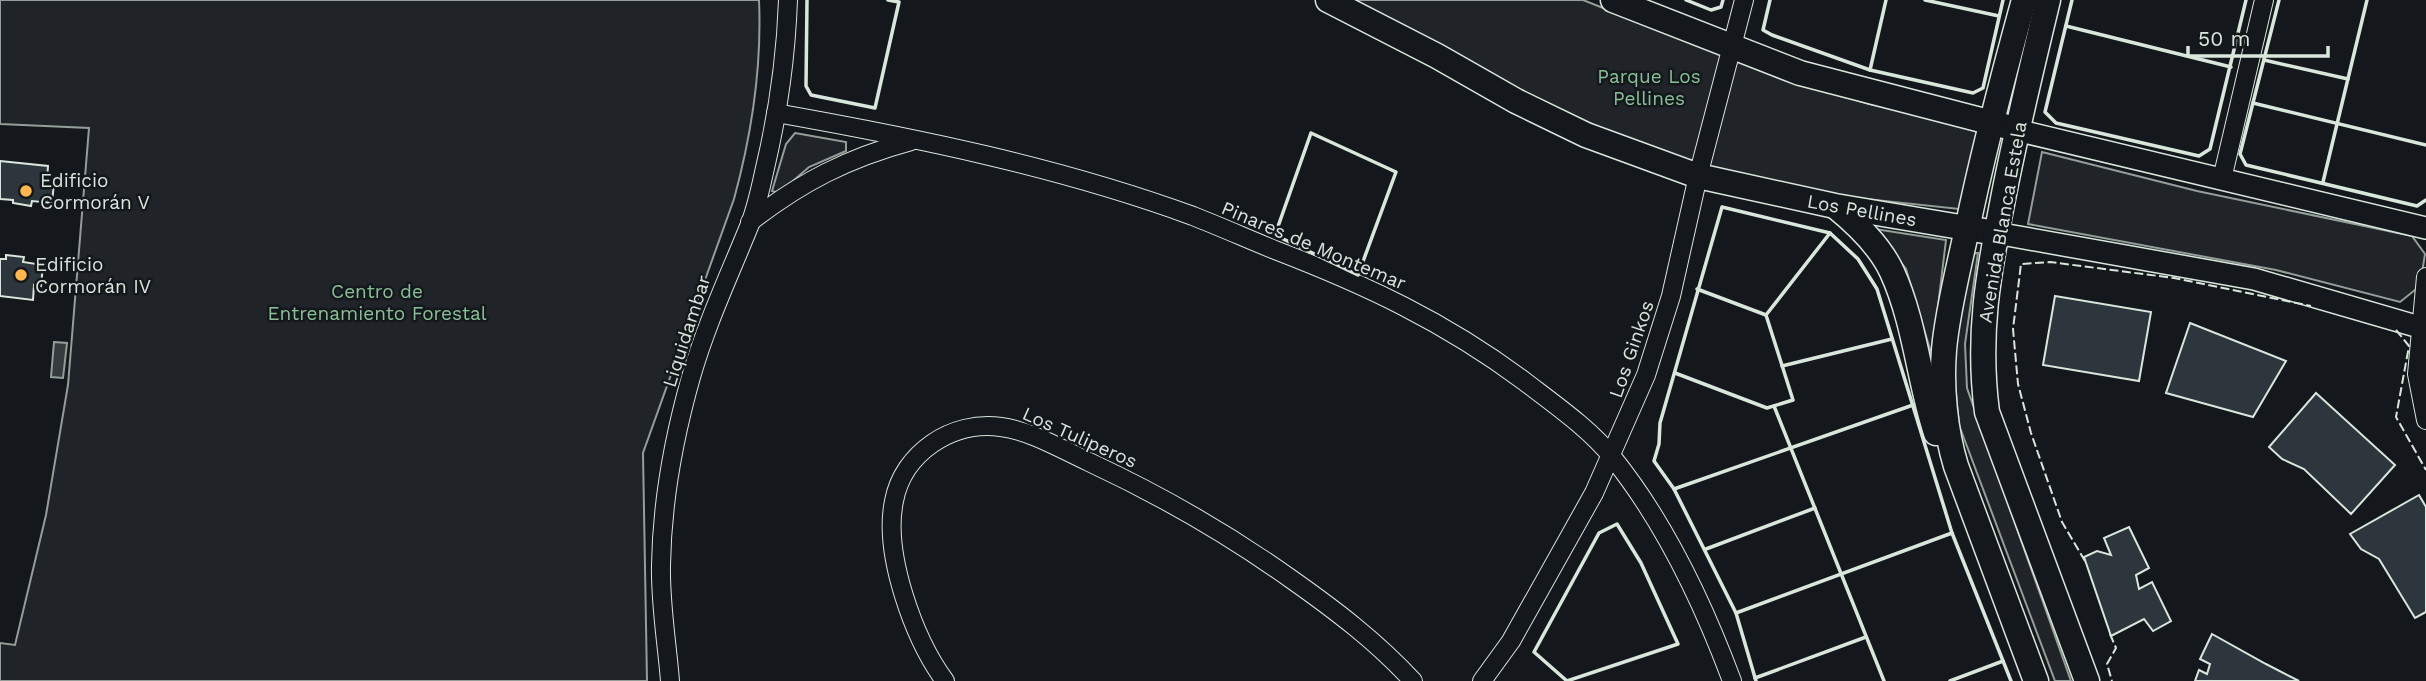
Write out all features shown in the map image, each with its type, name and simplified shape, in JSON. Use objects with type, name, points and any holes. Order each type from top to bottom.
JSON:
[{"type":"main road","name":"Los Pellines","points":[[1328,0],[1437,55],[1516,101],[1586,135],[1698,176],[1835,206],[1996,233]]},
{"type":"main road","points":[[1613,0],[1800,73],[2016,130]]},
{"type":"main road","name":"Avenida Blanca Estela","points":[[2024,0],[1991,123],[1967,228],[1944,348],[1944,386],[1951,449],[1956,466],[2036,681]]},
{"type":"main road","name":"Avenida Blanca Estela","points":[[2048,0],[2016,130],[1996,233],[1984,304],[1981,348],[1987,412],[2087,681]]},
{"type":"main road","points":[[1835,206],[1861,229],[1892,271],[1905,311],[1935,432],[1956,466]]},
{"type":"street","name":"Liquidambar","points":[[670,681],[660,567],[673,457],[681,416],[704,337],[717,298],[750,222],[776,113],[788,0]]},
{"type":"street","name":"Los Ginkos","points":[[1482,681],[1517,630],[1612,457],[1659,336],[1684,248],[1698,176],[1744,0]]},
{"type":"street","points":[[2222,179],[2264,0]]},
{"type":"street","name":"Pinares de Montemar","points":[[776,113],[916,139],[1011,161],[1095,185],[1193,216],[1370,288],[1416,312],[1503,366],[1544,397],[1612,457],[1657,523],[1685,573],[1732,681]]},
{"type":"street","points":[[2016,130],[2426,228]]},
{"type":"street","name":"Pinares de Montemar","points":[[750,222],[798,187],[839,165],[870,152],[916,139]]},
{"type":"street","name":"Los Pellines","points":[[1996,233],[2254,279],[2423,328]]},
{"type":"street","points":[[2426,276],[2417,374],[2426,419]]},
{"type":"street","name":"Los Tuliperos","points":[[945,681],[926,652],[909,611],[896,562],[891,513],[900,482],[917,456],[929,445],[950,433],[989,426],[1016,430],[1050,444],[1147,489],[1235,539],[1367,635],[1413,681]]},
{"type":"green space","name":"Centro de Entrenamiento Forestal","points":[[0,0],[759,0],[759,50],[751,125],[734,199],[643,453],[647,681],[0,681],[0,643],[15,645],[46,515],[68,385],[89,128],[0,124]]},
{"type":"green space","name":"Parque Los Pellines","points":[[1352,0],[1583,0],[1712,51],[1821,89],[1869,104],[1980,129],[1959,209],[1801,192],[1757,182],[1627,140],[1519,91]]},
{"type":"green space","points":[[795,133],[846,142],[846,151],[809,167],[779,193],[772,191],[786,144]]},
{"type":"green space","points":[[2042,152],[2197,191],[2412,236],[2425,254],[2420,286],[2400,302],[2276,270],[2028,224]]},
{"type":"green space","points":[[1875,229],[1946,240],[1932,356],[1906,269]]},
{"type":"green space","points":[[1978,253],[1965,344],[1967,388],[2071,681],[2055,681],[1959,425],[1952,351],[1970,254]]},
{"type":"shaded area","points":[[54,342],[67,343],[63,378],[51,377]]},
{"type":"building","name":"Edificio Cormorán V","points":[[0,161],[48,166],[47,182],[54,183],[52,203],[32,201],[31,206],[0,199]]},
{"type":"building","name":"Edificio Cormorán IV","points":[[6,255],[24,257],[23,262],[43,265],[41,286],[34,285],[33,300],[0,296],[0,259],[6,259]]},
{"type":"building","points":[[2055,296],[2151,312],[2139,381],[2043,365]]},
{"type":"building","points":[[2190,323],[2286,361],[2253,417],[2166,393]]},
{"type":"building","points":[[2316,393],[2395,465],[2351,514],[2304,469],[2282,459],[2269,447]]},
{"type":"building","points":[[2419,495],[2426,507],[2426,612],[2415,618],[2379,559],[2361,549],[2350,534]]},
{"type":"building","points":[[2129,527],[2149,568],[2136,575],[2139,589],[2152,582],[2171,621],[2153,631],[2144,619],[2111,636],[2084,557],[2097,551],[2111,555],[2104,538]]},
{"type":"building","points":[[2212,634],[2299,681],[2195,681],[2199,670],[2207,674],[2210,664],[2200,659]]},
{"type":"fence","points":[[2085,561],[2062,522],[2031,433],[2018,384],[2013,329],[2021,264],[2050,262],[2174,278],[2311,306]]},
{"type":"fence","points":[[2396,330],[2409,346],[2396,417],[2426,470]]},
{"type":"fence","points":[[2110,634],[2116,648],[2107,664],[2112,681]]},
{"type":"wall","points":[[807,0],[806,86],[811,95],[875,108],[899,2],[888,0]]},
{"type":"wall","points":[[1686,0],[1711,10],[1721,7],[1723,0]]},
{"type":"wall","points":[[1770,0],[1763,30],[1772,35],[1870,70],[1973,93],[1983,88],[2003,0]]},
{"type":"wall","points":[[1870,70],[1886,0]]},
{"type":"wall","points":[[1925,0],[1999,16]]},
{"type":"wall","points":[[2072,0],[2045,112],[2056,123],[2199,156],[2210,149],[2246,0]]},
{"type":"wall","points":[[2279,0],[2240,154],[2246,165],[2417,206],[2426,200]]},
{"type":"wall","points":[[2323,182],[2367,0]]},
{"type":"wall","points":[[2066,26],[2231,67]]},
{"type":"wall","points":[[2264,60],[2348,79]]},
{"type":"wall","points":[[2253,103],[2426,145]]},
{"type":"wall","points":[[1311,133],[1396,172],[1358,275],[1275,235],[1311,133]]},
{"type":"wall","points":[[1756,681],[1736,613],[1674,489],[1654,461],[1659,444],[1660,423],[1722,207],[1830,233],[1858,259],[1877,289],[1952,533],[2011,681]]},
{"type":"wall","points":[[1766,315],[1830,233]]},
{"type":"wall","points":[[1675,373],[1767,408],[1793,400],[1766,315],[1697,289]]},
{"type":"wall","points":[[1782,366],[1892,339]]},
{"type":"wall","points":[[1674,489],[1913,405]]},
{"type":"wall","points":[[1774,406],[1884,681]]},
{"type":"wall","points":[[1706,549],[1815,508]]},
{"type":"wall","points":[[1617,524],[1641,563],[1678,644],[1567,681],[1534,652],[1599,533],[1617,524]]},
{"type":"wall","points":[[1736,613],[1952,533]]},
{"type":"wall","points":[[1755,678],[1866,637]]},
{"type":"wall","points":[[1950,681],[2003,661]]},
{"type":"place","name":"Edificio Cormorán V","points":[[26,191]]},
{"type":"place","name":"Edificio Cormorán IV","points":[[21,275]]}]
